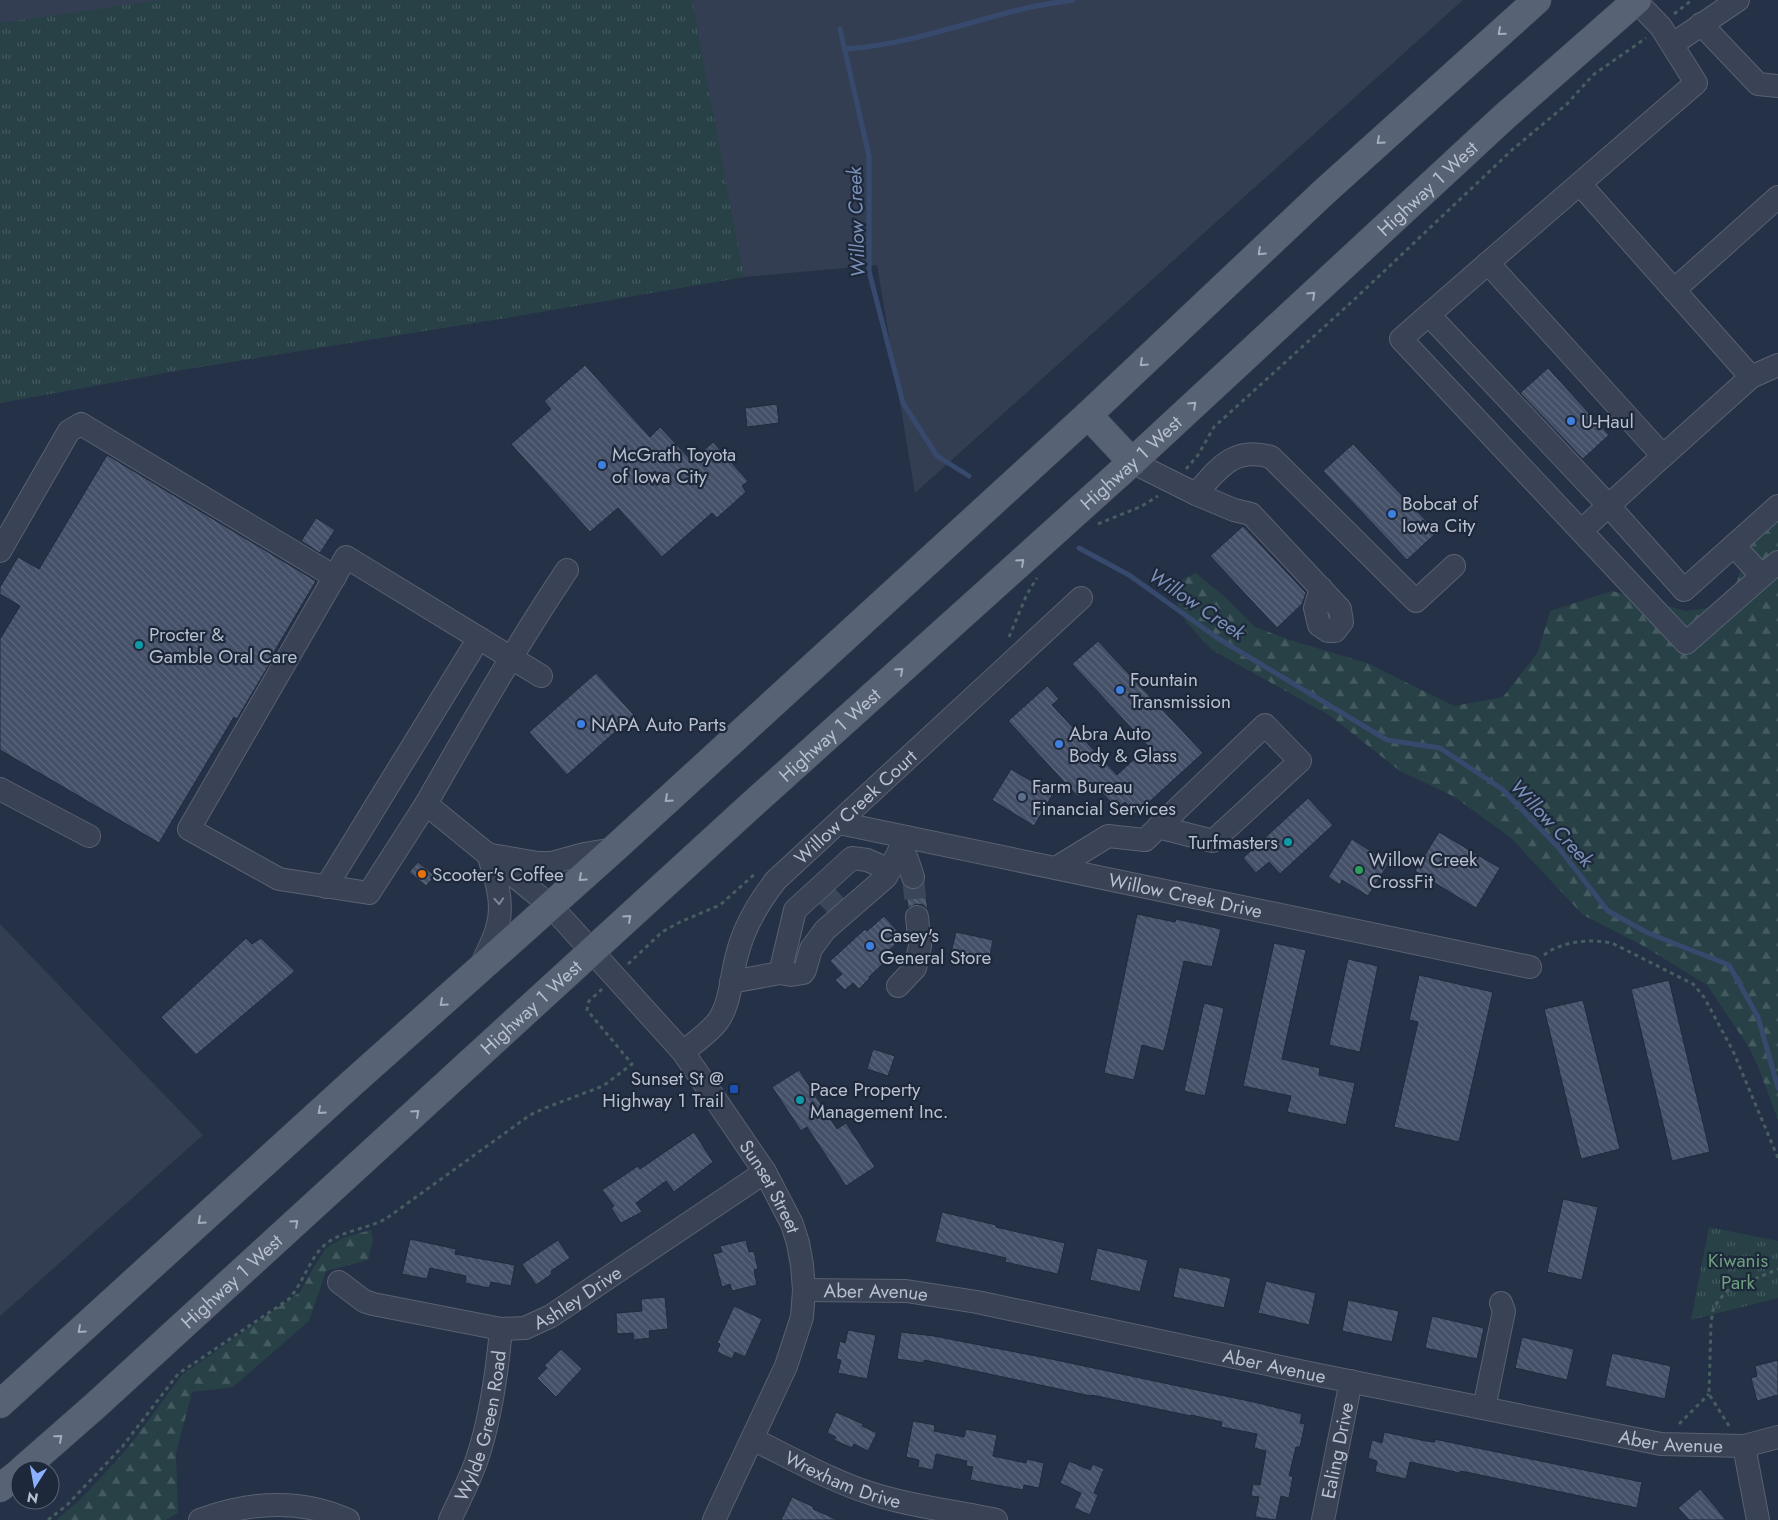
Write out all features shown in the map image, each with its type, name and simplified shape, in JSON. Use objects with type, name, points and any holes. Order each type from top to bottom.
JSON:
[{"type":"main road","points":[[0,1404],[344,1091],[614,849],[1088,415],[1324,192],[1537,0]]},
{"type":"main road","name":"Highway 1 West","points":[[34,1460],[1132,462],[1504,117],[1636,0]]},
{"type":"main road","points":[[1088,415],[1132,462]]},
{"type":"main road","name":"Highway 1 West","points":[[0,1488],[10,1480]]},
{"type":"street","points":[[1636,0],[1667,36],[1696,82],[1401,339],[1686,643],[1770,569],[1734,546]]},
{"type":"street","points":[[1667,36],[1701,24],[1738,0]]},
{"type":"street","points":[[1701,24],[1758,84],[1778,86]]},
{"type":"street","points":[[1580,184],[1752,377]]},
{"type":"street","points":[[1674,290],[1778,197]]},
{"type":"street","points":[[1488,263],[1663,456]]},
{"type":"street","points":[[1429,315],[1608,505],[1684,590]]},
{"type":"street","points":[[1582,530],[1752,377],[1778,365]]},
{"type":"street","points":[[0,551],[69,431],[81,424],[335,577]]},
{"type":"street","points":[[1507,451],[1534,427]]},
{"type":"street","points":[[1196,494],[1222,465],[1236,456],[1259,454],[1271,457],[1416,601],[1454,566]]},
{"type":"street","points":[[1132,462],[1196,494],[1234,510],[1251,514],[1320,588]]},
{"type":"street","points":[[1660,614],[1684,590],[1778,506]]},
{"type":"street","points":[[541,676],[511,658],[346,558],[189,829],[279,879],[369,894],[426,804],[467,731],[511,658],[528,628],[567,570]]},
{"type":"street","name":"Willow Creek Court","points":[[683,1052],[718,1022],[724,1010],[736,955],[744,932],[753,912],[776,880],[972,697],[1082,598]]},
{"type":"street","points":[[326,887],[478,638]]},
{"type":"street","points":[[1056,868],[1108,836],[1145,840],[1158,827],[1265,725],[1300,762],[1213,842],[1158,827]]},
{"type":"street","points":[[0,789],[89,836]]},
{"type":"street","name":"Sunset Street","points":[[426,804],[550,906],[683,1052],[765,1172],[792,1224],[802,1265],[804,1290],[802,1317],[786,1366],[714,1520]]},
{"type":"street","name":"Willow Creek Drive","points":[[839,823],[904,842],[1056,868],[1530,967]]},
{"type":"street","points":[[731,982],[780,973],[791,975],[803,973],[811,949],[825,930],[882,881],[890,870],[904,842]]},
{"type":"street","points":[[904,842],[907,860],[913,877]]},
{"type":"street","points":[[479,971],[499,924],[498,884],[488,854],[538,864],[551,863],[584,854],[614,849]]},
{"type":"street","points":[[780,973],[795,910],[821,890],[852,858],[867,860],[890,870]]},
{"type":"street","points":[[794,863],[821,890]]},
{"type":"street","points":[[898,986],[915,968],[920,946],[917,917]]},
{"type":"street","name":"Ashley Drive","points":[[339,1282],[364,1301],[373,1304],[501,1329],[525,1328],[551,1316],[765,1172]]},
{"type":"street","name":"Aber Avenue","points":[[804,1290],[906,1291],[976,1302],[1660,1444],[1744,1446],[1778,1437]]},
{"type":"street","points":[[1484,1408],[1504,1311],[1501,1303]]},
{"type":"street","name":"Wylde Green Road","points":[[450,1520],[482,1442],[492,1401],[501,1329]]},
{"type":"street","name":"Ealing Drive","points":[[1323,1520],[1351,1381]]},
{"type":"street","name":"Wrexham Drive","points":[[752,1439],[846,1484],[872,1494],[900,1502],[996,1520]]},
{"type":"street","points":[[1744,1446],[1758,1520]]},
{"type":"street","points":[[200,1520],[242,1507],[292,1504],[314,1508],[348,1520]]},
{"type":"path","points":[[1093,528],[1100,522],[1142,506],[1164,492],[1198,455],[1214,427],[1357,297],[1513,149],[1567,104],[1593,75],[1667,36],[1680,8],[1692,0]]},
{"type":"path","points":[[1005,643],[1010,636],[1027,594],[1037,578],[1044,572]]},
{"type":"path","points":[[632,1064],[587,1010],[589,1001],[662,932],[720,905],[757,872]]},
{"type":"path","points":[[1530,967],[1549,951],[1572,944],[1603,941],[1614,944],[1693,984],[1708,1003],[1734,1051],[1778,1158]]},
{"type":"path","points":[[1729,1426],[1709,1394],[1713,1310],[1727,1291],[1778,1269]]},
{"type":"path","points":[[1679,1424],[1709,1394]]},
{"type":"shaded area","points":[[0,0],[1463,0],[915,493],[877,265],[744,277],[181,370],[0,403]]},
{"type":"shaded area","points":[[0,924],[203,1135],[0,1316]]},
{"type":"green space","points":[[159,0],[692,0],[744,277],[181,370],[0,403],[0,23]]},
{"type":"green space","points":[[1778,518],[1778,1120],[1757,1064],[1748,1046],[1707,985],[1640,944],[1583,915],[1510,837],[1453,796],[1400,771],[1329,715],[1212,650],[1186,622],[1177,604],[1175,583],[1196,573],[1225,597],[1255,627],[1296,642],[1367,663],[1454,706],[1503,697],[1538,652],[1550,611],[1612,591],[1686,611],[1729,605],[1749,545]]},
{"type":"green space","name":"Kiwanis Park","points":[[1709,1227],[1778,1241],[1778,1298],[1691,1320]]},
{"type":"green space","points":[[371,1230],[373,1240],[368,1260],[326,1271],[309,1321],[233,1387],[192,1392],[176,1454],[178,1513],[166,1520],[56,1520],[81,1499],[127,1449],[182,1375],[300,1292],[326,1248],[345,1237]]},
{"type":"building","name":"McGrath Toyota of Iowa City","points":[[585,365],[650,437],[660,427],[692,461],[713,442],[748,481],[742,486],[746,492],[717,518],[712,513],[662,557],[618,508],[590,532],[511,444],[551,409],[544,401]]},
{"type":"building","name":"U-Haul","points":[[1548,368],[1609,435],[1583,459],[1520,393]]},
{"type":"building","points":[[777,404],[779,423],[747,427],[745,408]]},
{"type":"building","name":"Bobcat of Iowa City","points":[[1353,444],[1437,532],[1407,560],[1323,471]]},
{"type":"building","name":"Procter & Gamble Oral Care","points":[[107,455],[316,581],[237,719],[234,717],[159,843],[0,750],[0,639],[20,606],[0,594],[0,587],[18,557],[39,569]]},
{"type":"building","points":[[316,518],[335,530],[320,553],[301,541]]},
{"type":"building","points":[[1243,526],[1306,593],[1302,604],[1277,628],[1210,556]]},
{"type":"building","points":[[1098,641],[1203,753],[1136,814],[1125,802],[1117,809],[1093,783],[1078,797],[1008,721],[1047,686],[1059,699],[1052,705],[1117,775],[1148,746],[1072,664]]},
{"type":"building","name":"NAPA Auto Parts","points":[[596,673],[634,715],[567,775],[529,732]]},
{"type":"building","name":"Farm Bureau Financial Services","points":[[1011,769],[1053,794],[1034,826],[992,800]]},
{"type":"building","name":"Turfmasters","points":[[1308,798],[1333,825],[1280,874],[1269,862],[1256,873],[1243,858]]},
{"type":"building","points":[[1439,832],[1500,868],[1476,908],[1415,871]]},
{"type":"building","name":"Willow Creek CrossFit","points":[[1352,839],[1389,863],[1368,896],[1342,880],[1340,885],[1328,877]]},
{"type":"building","name":"Scooter's Coffee","points":[[418,862],[435,876],[426,886],[409,872]]},
{"type":"building","points":[[905,887],[917,890],[921,887],[922,898],[926,897],[928,910],[923,905],[916,904],[908,908]]},
{"type":"building","points":[[1137,914],[1175,922],[1176,919],[1221,929],[1212,967],[1184,961],[1164,1051],[1142,1045],[1134,1080],[1104,1073]]},
{"type":"building","name":"Casey's General Store","points":[[884,916],[903,937],[884,955],[888,959],[859,989],[853,983],[845,990],[835,980],[842,974],[830,961],[865,929],[867,931]]},
{"type":"building","points":[[956,932],[993,940],[989,961],[951,953]]},
{"type":"building","points":[[246,938],[252,944],[261,938],[295,971],[196,1055],[161,1017]]},
{"type":"building","points":[[1274,943],[1306,950],[1282,1059],[1320,1068],[1319,1075],[1355,1083],[1346,1125],[1287,1112],[1291,1096],[1243,1086]]},
{"type":"building","points":[[1348,959],[1378,966],[1360,1052],[1329,1045]]},
{"type":"building","points":[[1419,975],[1493,992],[1459,1142],[1394,1127],[1418,1022],[1409,1020]]},
{"type":"building","points":[[1669,980],[1710,1152],[1672,1161],[1631,989]]},
{"type":"building","points":[[1583,1000],[1620,1149],[1581,1159],[1544,1009]]},
{"type":"building","points":[[1204,1003],[1224,1008],[1205,1096],[1184,1091]]},
{"type":"building","points":[[873,1049],[895,1056],[888,1076],[867,1069]]},
{"type":"building","points":[[799,1070],[837,1129],[846,1123],[875,1167],[846,1186],[807,1127],[801,1131],[772,1087]]},
{"type":"building","points":[[694,1132],[713,1162],[674,1192],[666,1181],[636,1203],[642,1212],[621,1223],[611,1208],[614,1206],[602,1190],[638,1166],[640,1169]]},
{"type":"building","points":[[1563,1199],[1598,1207],[1582,1280],[1547,1272]]},
{"type":"building","points":[[942,1212],[1065,1243],[1058,1274],[1005,1262],[1006,1258],[935,1242]]},
{"type":"building","points":[[410,1239],[456,1249],[455,1254],[515,1265],[511,1286],[491,1282],[489,1288],[465,1283],[466,1276],[430,1268],[427,1279],[402,1274]]},
{"type":"building","points":[[558,1240],[570,1258],[551,1271],[552,1274],[536,1285],[522,1264]]},
{"type":"building","points":[[746,1240],[749,1252],[754,1251],[758,1269],[754,1270],[757,1285],[732,1291],[730,1284],[722,1287],[713,1254],[722,1252],[720,1246]]},
{"type":"building","points":[[1097,1248],[1148,1260],[1140,1292],[1090,1280]]},
{"type":"building","points":[[1179,1267],[1231,1278],[1224,1308],[1173,1297]]},
{"type":"building","points":[[1266,1281],[1316,1293],[1309,1325],[1258,1313]]},
{"type":"building","points":[[665,1297],[668,1329],[649,1331],[650,1338],[634,1340],[633,1333],[617,1334],[616,1313],[642,1311],[641,1299]]},
{"type":"building","points":[[1348,1300],[1399,1311],[1392,1342],[1342,1331]]},
{"type":"building","points":[[734,1306],[762,1319],[745,1357],[735,1352],[732,1359],[717,1352],[720,1344],[717,1343]]},
{"type":"building","points":[[1432,1316],[1484,1328],[1477,1359],[1425,1348]]},
{"type":"building","points":[[848,1330],[876,1335],[867,1379],[838,1373],[841,1360],[836,1359],[840,1341],[845,1343]]},
{"type":"building","points":[[901,1332],[934,1336],[1051,1359],[1302,1414],[1300,1423],[1305,1424],[1300,1447],[1296,1447],[1289,1476],[1293,1476],[1289,1498],[1281,1496],[1276,1520],[1255,1517],[1259,1497],[1251,1496],[1253,1484],[1260,1485],[1266,1451],[1254,1448],[1257,1434],[1221,1427],[1222,1422],[1191,1415],[1091,1396],[924,1360],[924,1363],[897,1359]]},
{"type":"building","points":[[1522,1337],[1574,1349],[1567,1380],[1515,1368]]},
{"type":"building","points":[[561,1349],[582,1369],[556,1397],[537,1378],[547,1368],[544,1366]]},
{"type":"building","points":[[1612,1353],[1671,1366],[1665,1399],[1605,1386]]},
{"type":"building","points":[[1778,1360],[1778,1395],[1757,1401],[1751,1378],[1757,1376],[1755,1366]]},
{"type":"building","points":[[836,1412],[863,1424],[862,1426],[877,1433],[868,1451],[854,1444],[852,1448],[834,1440],[836,1437],[827,1433]]},
{"type":"building","points":[[913,1421],[935,1425],[934,1431],[964,1437],[966,1429],[997,1435],[993,1456],[1026,1463],[1027,1459],[1044,1463],[1039,1488],[1024,1485],[1023,1490],[970,1480],[973,1467],[966,1466],[967,1461],[936,1454],[933,1470],[918,1467],[919,1460],[906,1457]]},
{"type":"building","points":[[1384,1432],[1435,1442],[1434,1439],[1642,1482],[1637,1508],[1410,1462],[1406,1479],[1375,1472],[1377,1461],[1368,1458],[1372,1440],[1382,1443]]},
{"type":"building","points":[[1069,1461],[1090,1470],[1093,1464],[1104,1469],[1094,1493],[1098,1495],[1090,1515],[1074,1508],[1081,1493],[1060,1483]]},
{"type":"building","points":[[1700,1489],[1726,1520],[1689,1520],[1678,1508]]},
{"type":"building","points":[[792,1497],[814,1507],[813,1509],[838,1520],[781,1520]]},
{"type":"waterway","points":[[845,49],[892,43],[1031,7],[1073,0]]},
{"type":"waterway","name":"Willow Creek","points":[[840,29],[869,156],[869,271],[903,403],[937,456],[969,476]]},
{"type":"waterway","name":"Willow Creek","points":[[1079,548],[1129,575],[1219,639],[1387,740],[1440,748],[1502,789],[1558,847],[1608,911],[1648,933],[1729,965],[1758,1017],[1778,1088]]},
{"type":"tunnel","points":[[913,877],[917,917]]},
{"type":"tunnel","points":[[824,893],[842,912]]},
{"type":"place","name":"U-Haul","points":[[1571,421]]},
{"type":"place","name":"McGrath Toyota of Iowa City","points":[[602,465]]},
{"type":"place","name":"Bobcat of Iowa City","points":[[1392,514]]},
{"type":"place","name":"Procter & Gamble Oral Care","points":[[139,645]]},
{"type":"place","name":"Fountain Transmission","points":[[1120,690]]},
{"type":"place","name":"NAPA Auto Parts","points":[[581,724]]},
{"type":"place","name":"Abra Auto Body & Glass","points":[[1059,744]]},
{"type":"place","name":"Farm Bureau Financial Services","points":[[1022,797]]},
{"type":"place","name":"Turfmasters","points":[[1288,842]]},
{"type":"place","name":"Willow Creek CrossFit","points":[[1359,870]]},
{"type":"place","name":"Scooter's Coffee","points":[[422,874]]},
{"type":"place","name":"Casey's General Store","points":[[870,946]]},
{"type":"place","name":"Sunset St @ Highway 1 Trail","points":[[734,1089]]},
{"type":"place","name":"Pace Property Management Inc.","points":[[800,1100]]}]
